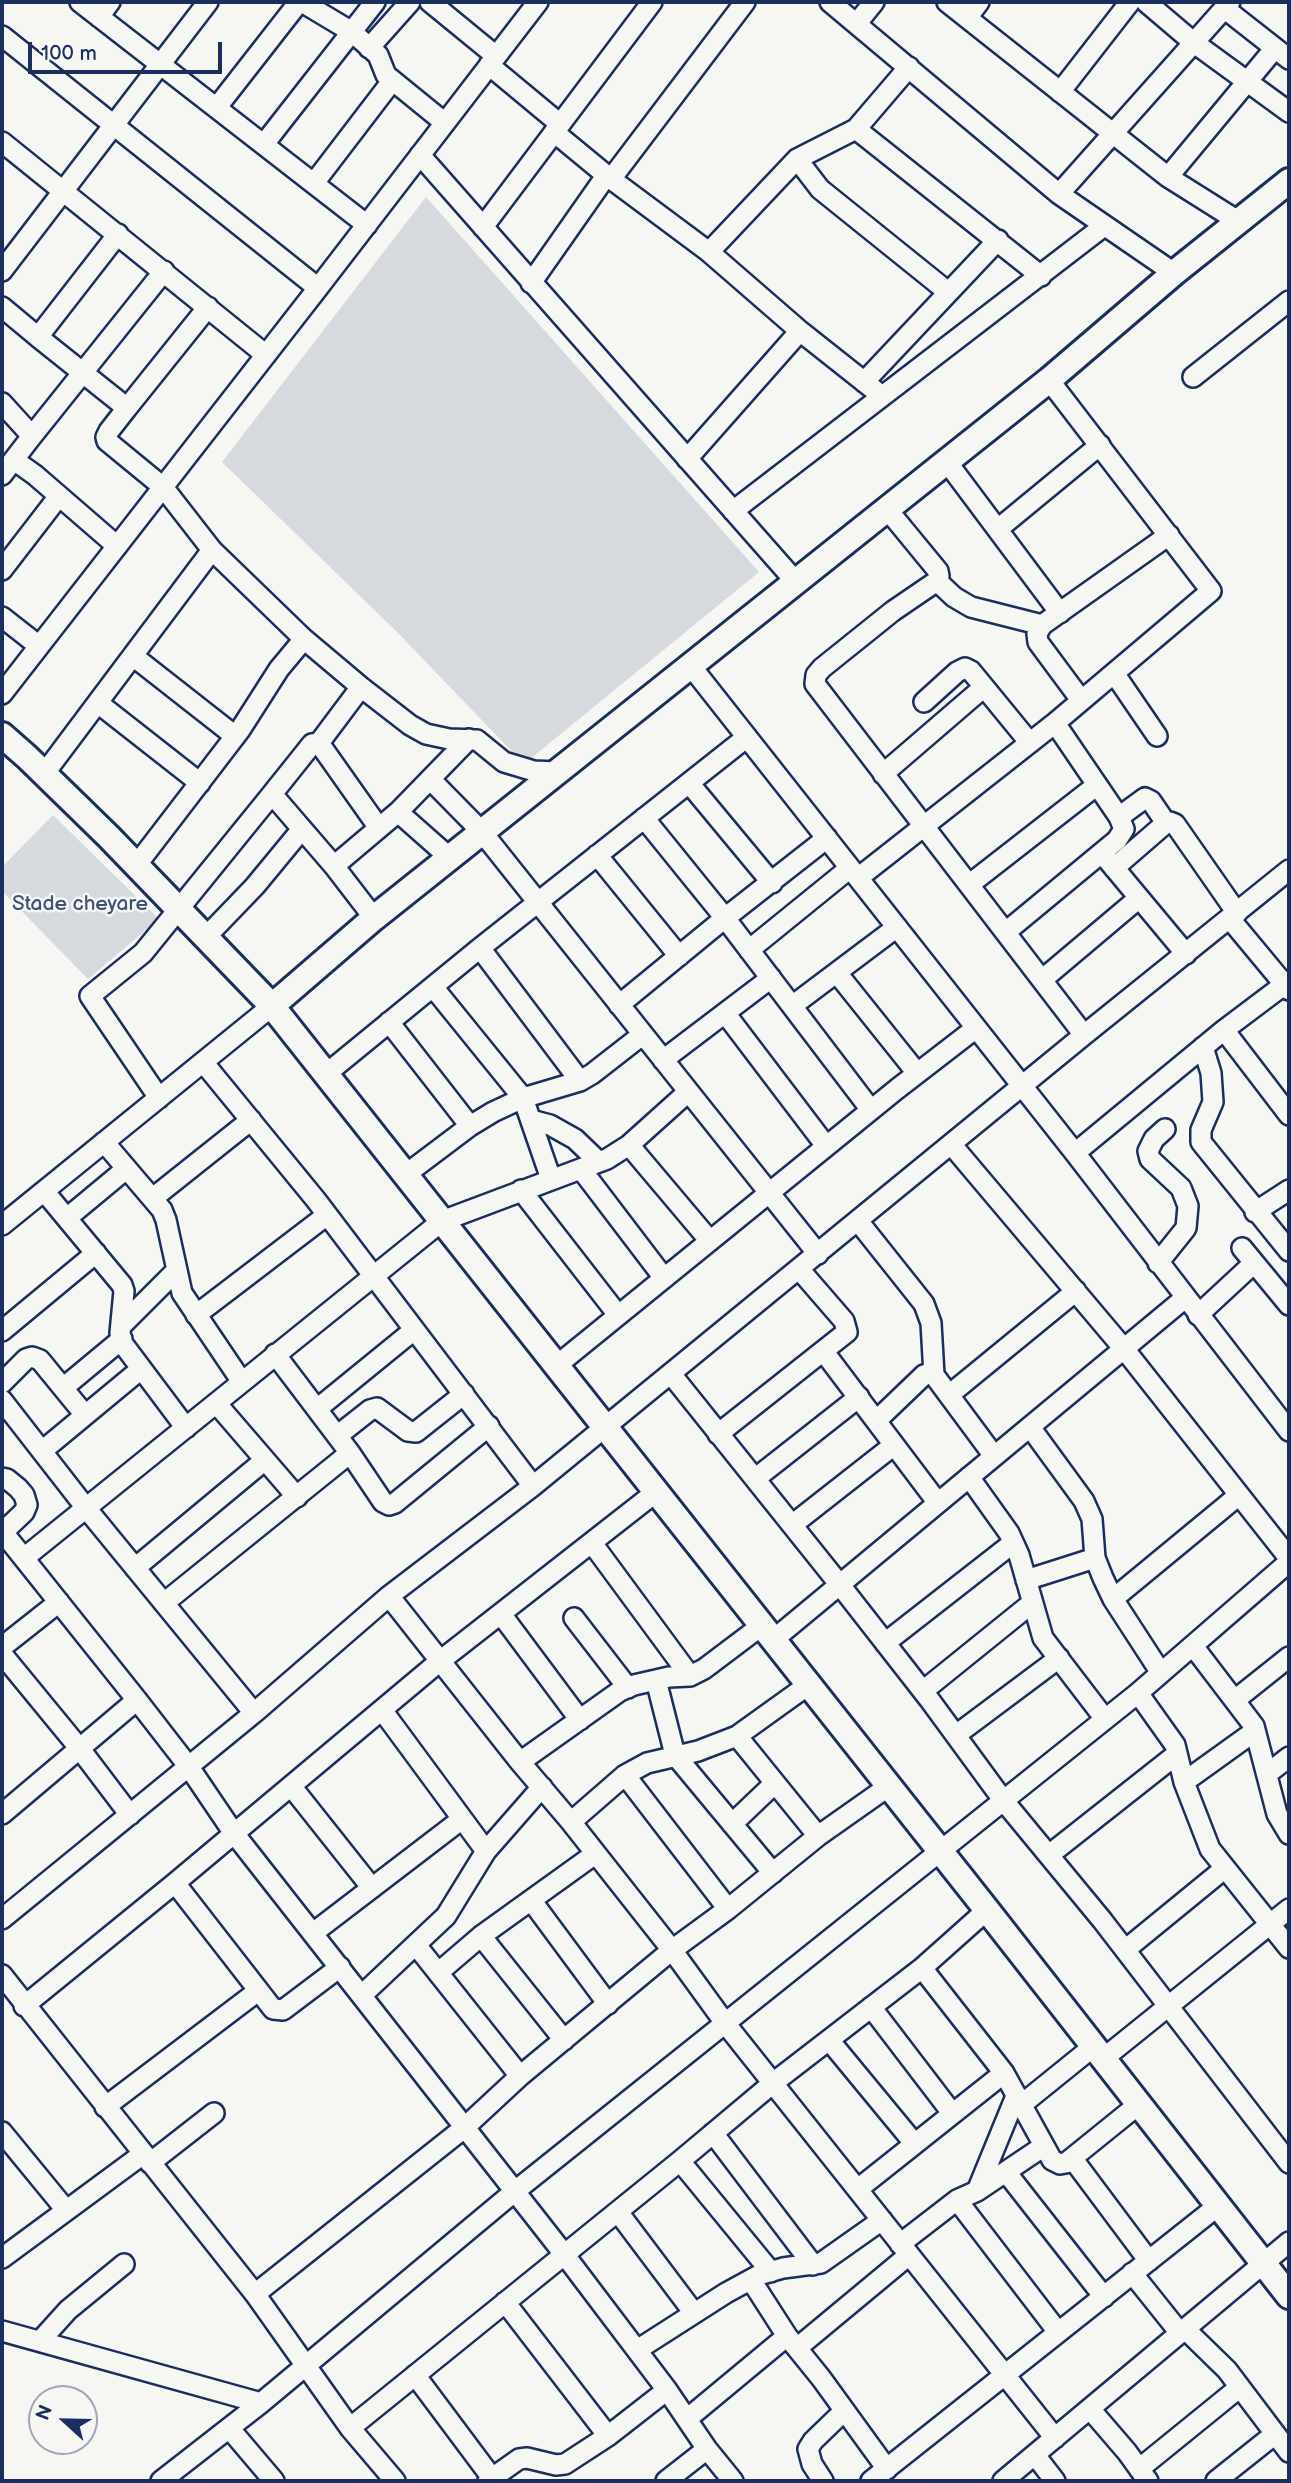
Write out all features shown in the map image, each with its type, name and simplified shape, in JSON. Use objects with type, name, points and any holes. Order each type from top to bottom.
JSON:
[{"type":"main road","points":[[272,1006],[374,918],[1049,380],[1174,273],[1289,181]]},
{"type":"main road","points":[[2,735],[109,837],[135,867],[272,1006],[1289,2296]]},
{"type":"street","points":[[80,2],[105,9],[161,62],[367,225]]},
{"type":"street","points":[[2,271],[208,2]]},
{"type":"street","points":[[217,107],[300,2],[352,32],[378,55],[386,75],[392,81],[445,123]]},
{"type":"street","points":[[264,144],[375,2]]},
{"type":"street","points":[[369,48],[410,2]]},
{"type":"street","points":[[2,694],[538,2]]},
{"type":"street","points":[[483,227],[652,2]]},
{"type":"street","points":[[531,283],[608,178],[745,2]]},
{"type":"street","points":[[830,2],[1059,194],[1174,273]]},
{"type":"street","points":[[857,23],[874,2]]},
{"type":"street","points":[[947,2],[1168,177],[1238,221]]},
{"type":"street","points":[[967,18],[979,2]]},
{"type":"street","points":[[1060,92],[1130,2]]},
{"type":"street","points":[[1146,2],[1194,42],[1289,113]]},
{"type":"street","points":[[438,4],[608,178],[709,252],[800,331],[882,396]]},
{"type":"street","points":[[1059,194],[1227,5],[1282,53],[1248,81],[1168,177]]},
{"type":"street","points":[[2,36],[318,288]]},
{"type":"street","points":[[709,252],[797,159],[856,129],[909,67]]},
{"type":"street","points":[[314,183],[392,81]]},
{"type":"street","points":[[856,129],[1041,275]]},
{"type":"street","points":[[2,142],[266,355]]},
{"type":"street","points":[[420,155],[796,582]]},
{"type":"street","points":[[797,159],[820,190],[948,292]]},
{"type":"street","points":[[733,511],[1104,226]]},
{"type":"street","points":[[38,337],[118,234]]},
{"type":"street","points":[[864,382],[998,240]]},
{"type":"street","points":[[117,546],[59,496],[8,468],[164,271]]},
{"type":"street","points":[[1193,377],[1289,301]]},
{"type":"street","points":[[2,307],[127,408]]},
{"type":"street","points":[[208,307],[109,431],[107,441],[163,487],[212,550],[304,639],[411,725],[426,734],[449,739],[477,740],[510,764],[534,771],[556,772]]},
{"type":"street","points":[[687,459],[800,331]]},
{"type":"street","points":[[749,950],[854,873],[923,827],[1055,723],[1211,591],[1049,380]]},
{"type":"street","points":[[2,403],[32,436]]},
{"type":"street","points":[[998,529],[1100,445]]},
{"type":"street","points":[[947,462],[1060,613]]},
{"type":"street","points":[[2,570],[59,496]]},
{"type":"street","points":[[887,509],[938,570],[937,581],[893,611],[822,668],[816,676],[816,684],[1084,1035]]},
{"type":"street","points":[[1081,700],[1038,642],[1037,634],[1042,625],[1169,535]]},
{"type":"street","points":[[44,774],[212,550]]},
{"type":"street","points":[[937,581],[954,597],[971,607],[1042,625]]},
{"type":"street","points":[[2,617],[39,646]]},
{"type":"street","points":[[135,867],[235,736],[279,670],[304,639]]},
{"type":"street","points":[[133,656],[235,736]]},
{"type":"street","points":[[691,665],[1075,1153],[1289,1431]]},
{"type":"street","points":[[924,702],[965,668],[971,671],[1030,743]]},
{"type":"street","points":[[1114,673],[1157,736]]},
{"type":"street","points":[[159,1098],[90,996],[143,953],[312,744],[319,743],[361,687]]},
{"type":"street","points":[[883,774],[984,687]]},
{"type":"street","points":[[98,703],[200,783]]},
{"type":"street","points":[[1007,931],[1117,840],[1124,829],[1119,817],[1055,723]]},
{"type":"street","points":[[326,1074],[480,948],[747,737]]},
{"type":"street","points":[[334,866],[398,812],[469,739]]},
{"type":"street","points":[[319,743],[379,828]]},
{"type":"street","points":[[430,779],[482,832],[818,1254]]},
{"type":"street","points":[[689,783],[772,883]]},
{"type":"street","points":[[970,884],[1097,785]]},
{"type":"street","points":[[272,794],[334,866],[374,918]]},
{"type":"street","points":[[1119,817],[1145,799],[1151,801],[1166,823]]},
{"type":"street","points":[[398,812],[450,858]]},
{"type":"street","points":[[644,818],[725,918],[871,1110]]},
{"type":"street","points":[[1075,1153],[1224,1030],[1288,985],[1234,916],[1175,824],[1166,823],[1114,868]]},
{"type":"street","points":[[205,938],[255,886],[302,829]]},
{"type":"street","points":[[619,1005],[827,838]]},
{"type":"street","points":[[1102,852],[1186,954]]},
{"type":"street","points":[[597,855],[679,956]]},
{"type":"street","points":[[2,1919],[254,1713],[389,1597],[533,1486],[1289,870]]},
{"type":"street","points":[[1043,979],[1139,898]]},
{"type":"street","points":[[792,1006],[897,927]]},
{"type":"street","points":[[480,948],[580,1080]]},
{"type":"street","points":[[837,973],[917,1073]]},
{"type":"street","points":[[663,1060],[771,978]]},
{"type":"street","points":[[433,987],[523,1098],[551,1179]]},
{"type":"street","points":[[2,1225],[272,1006]]},
{"type":"street","points":[[725,1013],[826,1146]]},
{"type":"street","points":[[389,1022],[470,1126]]},
{"type":"street","points":[[556,1366],[826,1146],[976,1028]]},
{"type":"street","points":[[1224,1030],[1289,1115]]},
{"type":"street","points":[[405,1175],[470,1126],[523,1098],[592,1074],[642,1035]]},
{"type":"street","points":[[1203,1047],[1211,1073],[1213,1102],[1201,1130],[1201,1142],[1289,1251]]},
{"type":"street","points":[[203,1062],[327,1214],[533,1486]]},
{"type":"street","points":[[9,1544],[86,1508],[442,1221],[599,1161],[629,1145],[688,1092]]},
{"type":"street","points":[[153,1198],[251,1120]]},
{"type":"street","points":[[531,1121],[551,1125],[575,1139],[599,1161]]},
{"type":"street","points":[[1158,1263],[1186,1228],[1188,1206],[1181,1188],[1150,1159],[1148,1151],[1154,1139],[1165,1129]]},
{"type":"street","points":[[104,1142],[153,1198],[166,1220],[182,1293],[242,1382]]},
{"type":"street","points":[[161,2481],[261,2403],[514,2192],[1138,1693],[1289,1560],[1125,1350],[951,1144]]},
{"type":"street","points":[[629,1145],[710,1241]]},
{"type":"street","points":[[580,1168],[664,1278]]},
{"type":"street","points":[[67,1218],[127,1169]]},
{"type":"street","points":[[1255,1212],[1289,1189]]},
{"type":"street","points":[[522,1190],[618,1315]]},
{"type":"street","points":[[44,1191],[122,1285],[124,1291],[121,1333],[141,1368],[186,1428]]},
{"type":"street","points":[[196,1315],[327,1214]]},
{"type":"street","points":[[858,1221],[924,1304],[931,1324],[934,1375],[994,1456]]},
{"type":"street","points":[[2,1331],[96,1253]]},
{"type":"street","points":[[1198,1315],[1248,1255],[1289,1305]]},
{"type":"street","points":[[718,1434],[847,1332],[848,1327],[799,1269]]},
{"type":"street","points":[[63,1388],[121,1333],[177,1270]]},
{"type":"street","points":[[949,1395],[1076,1291]]},
{"type":"street","points":[[520,1762],[628,1688],[656,1680],[690,1676],[767,1633],[840,1585],[1185,1298]]},
{"type":"street","points":[[317,1409],[414,1329]]},
{"type":"street","points":[[824,1352],[938,1503]]},
{"type":"street","points":[[275,1354],[383,1502],[388,1505],[395,1503],[489,1426]]},
{"type":"street","points":[[2,1383],[26,1359],[32,1357],[40,1360],[85,1415]]},
{"type":"street","points":[[41,1451],[141,1368]]},
{"type":"street","points":[[671,1374],[756,1478],[923,1691],[1003,1800],[1125,1950],[1288,2159]]},
{"type":"street","points":[[876,1421],[925,1375],[934,1375]]},
{"type":"street","points":[[337,1436],[370,1410],[377,1408],[408,1431],[416,1432],[464,1394]]},
{"type":"street","points":[[756,1478],[859,1397]]},
{"type":"street","points":[[2,1400],[86,1508],[254,1713]]},
{"type":"street","points":[[216,1403],[296,1497]]},
{"type":"street","points":[[1030,1427],[1084,1501],[1092,1519],[1095,1558],[1113,1599],[1161,1673]]},
{"type":"street","points":[[792,1525],[894,1445]]},
{"type":"street","points":[[164,1603],[349,1453]]},
{"type":"street","points":[[135,1568],[265,1460]]},
{"type":"street","points":[[969,1477],[1004,1523],[1026,1580],[1043,1638],[1105,1719]]},
{"type":"street","points":[[2,1478],[8,1479],[18,1488],[27,1505],[9,1544]]},
{"type":"street","points":[[24,2006],[176,1883],[233,1832],[440,1661],[656,1492]]},
{"type":"street","points":[[1113,1599],[1239,1495]]},
{"type":"street","points":[[592,1543],[690,1676]]},
{"type":"street","points":[[885,1643],[1013,1543]]},
{"type":"street","points":[[9,1544],[59,1602],[189,1766],[233,1832],[564,2254],[733,2481]]},
{"type":"street","points":[[1026,1580],[1095,1558]]},
{"type":"street","points":[[389,1597],[571,1822],[725,2022],[1055,2438]]},
{"type":"street","points":[[2,1647],[59,1602]]},
{"type":"street","points":[[923,1691],[1032,1603]]},
{"type":"street","points":[[500,1614],[580,1720]]},
{"type":"street","points":[[574,1618],[628,1688]]},
{"type":"street","points":[[1193,1646],[1255,1731],[1289,1834]]},
{"type":"street","points":[[2,1654],[130,1815]]},
{"type":"street","points":[[1234,1700],[1289,1657]]},
{"type":"street","points":[[956,1735],[1059,1658]]},
{"type":"street","points":[[656,1680],[675,1755],[773,1873]]},
{"type":"street","points":[[571,1822],[625,1775],[647,1763],[698,1751],[737,1736],[808,1685]]},
{"type":"street","points":[[1138,1693],[1175,1745],[1185,1782],[1210,1849],[1289,1948]]},
{"type":"street","points":[[2,1814],[137,1700]]},
{"type":"street","points":[[382,1710],[486,1851]]},
{"type":"street","points":[[1185,1782],[1255,1731]]},
{"type":"street","points":[[737,1736],[818,1836]]},
{"type":"street","points":[[1049,1855],[1177,1755]]},
{"type":"street","points":[[1267,1774],[1289,1757]]},
{"type":"street","points":[[625,1775],[728,1909]]},
{"type":"street","points":[[732,1824],[775,1783]]},
{"type":"street","points":[[291,1786],[372,1888]]},
{"type":"street","points":[[255,2294],[464,2128],[520,2076],[672,1950],[728,1909],[818,1836],[888,1786]]},
{"type":"street","points":[[362,1995],[446,1916],[486,1851],[542,1787]]},
{"type":"street","points":[[313,1933],[462,1819]]},
{"type":"street","points":[[439,1972],[481,1936],[595,1854]]},
{"type":"street","points":[[1125,1950],[1224,1869]]},
{"type":"street","points":[[176,1883],[273,2009],[283,2010],[340,1967]]},
{"type":"street","points":[[531,1900],[608,2004]]},
{"type":"street","points":[[977,2191],[1019,2100],[1099,2052],[1168,2005],[1289,1909]]},
{"type":"street","points":[[350,2428],[773,2083],[922,1968],[987,1910]]},
{"type":"street","points":[[481,1936],[564,2040]]},
{"type":"street","points":[[416,1945],[520,2076]]},
{"type":"street","points":[[922,1968],[1004,2073],[1052,2160],[1060,2164],[1072,2158],[1139,2104]]},
{"type":"street","points":[[2,1975],[255,2294],[350,2428],[395,2481]]},
{"type":"street","points":[[106,2107],[258,1991]]},
{"type":"street","points":[[871,2007],[952,2113]]},
{"type":"street","points":[[829,2040],[914,2143]]},
{"type":"street","points":[[858,2189],[1004,2073]]},
{"type":"street","points":[[2,2258],[66,2210],[214,2113]]},
{"type":"street","points":[[2,2132],[66,2210]]},
{"type":"street","points":[[713,2133],[813,2265]]},
{"type":"street","points":[[687,2419],[792,2342],[905,2249],[957,2200],[977,2191],[1044,2146]]},
{"type":"street","points":[[1072,2158],[1149,2262]]},
{"type":"street","points":[[680,2161],[771,2272]]},
{"type":"street","points":[[1006,2172],[1104,2297]]},
{"type":"street","points":[[957,2200],[1058,2332]]},
{"type":"street","points":[[872,2481],[1219,2204]]},
{"type":"street","points":[[618,2211],[694,2313]]},
{"type":"street","points":[[637,2350],[751,2280],[782,2268],[821,2263],[882,2220]]},
{"type":"street","points":[[1003,2481],[1289,2242]]},
{"type":"street","points":[[40,2342],[68,2310],[124,2264]]},
{"type":"street","points":[[1132,2273],[1183,2331],[1227,2370],[1289,2452]]},
{"type":"street","points":[[751,2280],[792,2342],[887,2469]]},
{"type":"street","points":[[505,2302],[608,2436]]},
{"type":"street","points":[[2,2331],[261,2403]]},
{"type":"street","points":[[415,2375],[490,2479],[519,2459],[527,2458],[562,2473],[565,2464],[608,2436],[667,2390]]},
{"type":"street","points":[[1090,2409],[1143,2475],[1240,2387]]},
{"type":"street","points":[[823,2481],[812,2464],[808,2449],[844,2411]]},
{"type":"street","points":[[229,2428],[271,2480]]},
{"type":"street","points":[[1216,2481],[1275,2434]]},
{"type":"street","points":[[666,2481],[707,2449]]},
{"type":"street","points":[[1035,2455],[1055,2481]]},
{"type":"green space","points":[[426,197],[759,572],[524,764],[398,633],[222,462]]},
{"type":"green space","name":"Stade cheyare","points":[[53,815],[159,919],[88,979],[2,891],[2,867]]}]
